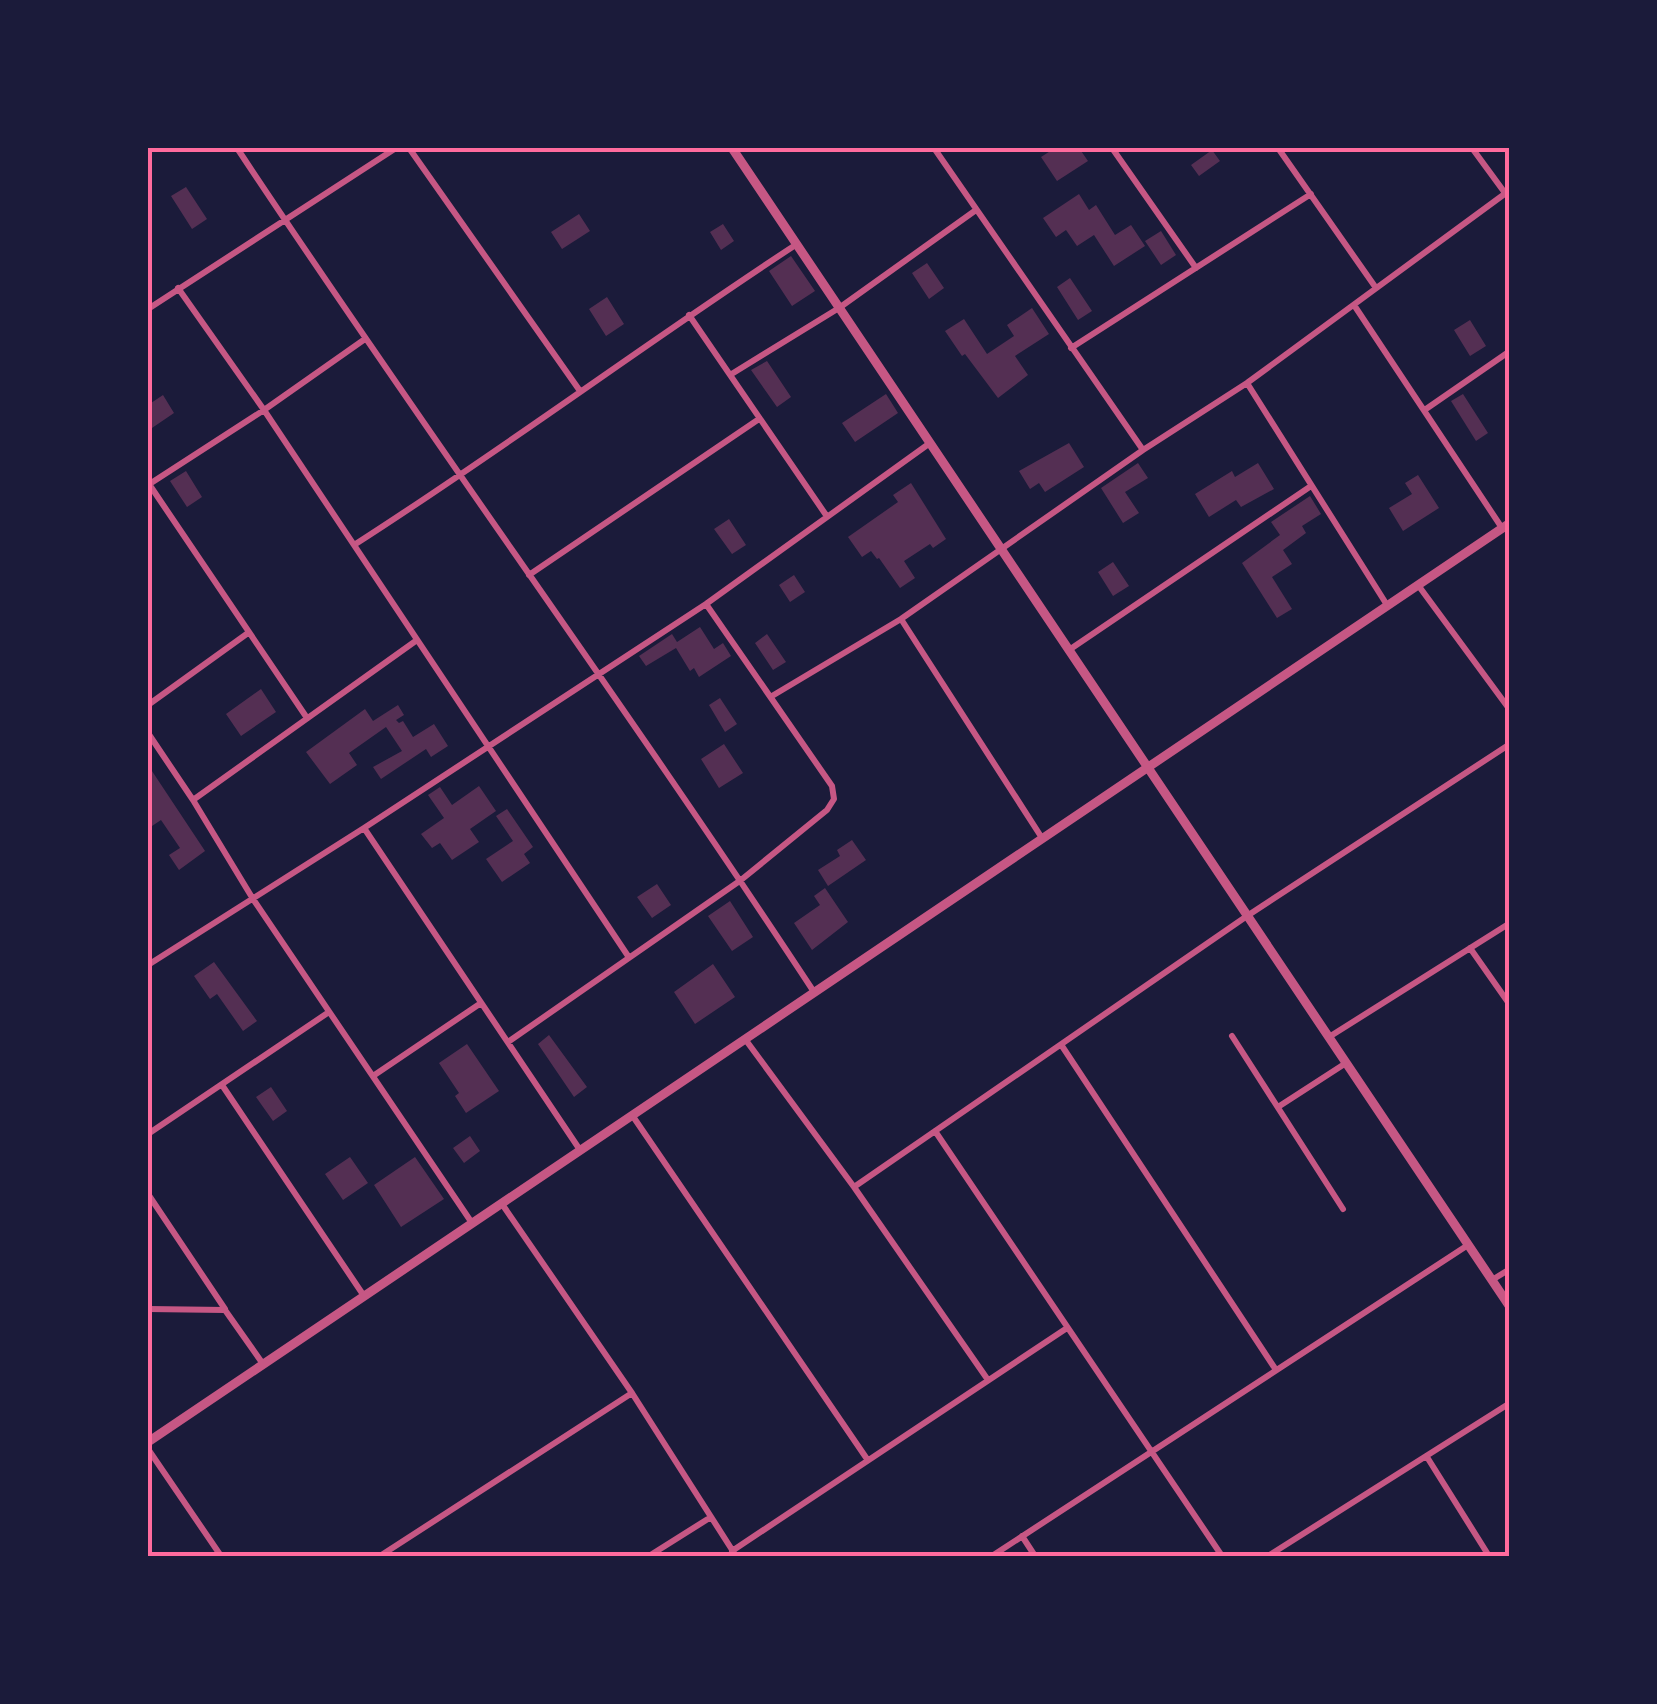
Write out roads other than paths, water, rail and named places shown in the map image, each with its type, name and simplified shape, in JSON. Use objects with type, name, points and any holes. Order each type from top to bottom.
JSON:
[{"type":"street","points":[[237,148],[814,992]]},
{"type":"street","points":[[148,309],[396,148]]},
{"type":"street","points":[[410,148],[580,391]]},
{"type":"street","points":[[732,148],[1510,1306]]},
{"type":"street","points":[[934,148],[1143,450]]},
{"type":"street","points":[[1112,148],[1196,268]]},
{"type":"street","points":[[1278,148],[1376,288]]},
{"type":"street","points":[[772,696],[900,619],[1143,450],[1247,383],[1507,192],[1472,148]]},
{"type":"street","points":[[1071,348],[1311,194]]},
{"type":"street","points":[[730,375],[839,308],[976,210]]},
{"type":"street","points":[[354,546],[462,476],[796,244]]},
{"type":"street","points":[[178,288],[490,744],[628,956]]},
{"type":"street","points":[[220,1556],[148,1446],[263,1364],[1506,526],[1354,305]]},
{"type":"street","points":[[689,315],[826,515]]},
{"type":"street","points":[[307,718],[148,484],[365,340]]},
{"type":"street","points":[[1426,410],[1510,351]]},
{"type":"street","points":[[1247,383],[1388,606]]},
{"type":"street","points":[[529,575],[759,419]]},
{"type":"street","points":[[148,965],[706,604],[930,443]]},
{"type":"street","points":[[1069,650],[1311,486]]},
{"type":"street","points":[[1418,585],[1510,710]]},
{"type":"street","points":[[508,1042],[740,880],[827,810],[834,799],[832,786],[706,604]]},
{"type":"street","points":[[900,619],[1042,838]]},
{"type":"street","points":[[148,705],[248,632]]},
{"type":"street","points":[[193,800],[416,640]]},
{"type":"street","points":[[148,734],[253,899],[472,1223]]},
{"type":"street","points":[[854,1186],[1247,916],[1510,744]]},
{"type":"street","points":[[364,828],[580,1150]]},
{"type":"street","points":[[1329,1037],[1510,923]]},
{"type":"street","points":[[1470,948],[1510,1006]]},
{"type":"street","points":[[373,1076],[480,1003]]},
{"type":"street","points":[[148,1134],[330,1012]]},
{"type":"street","points":[[1232,1036],[1343,1209]]},
{"type":"street","points":[[745,1039],[854,1186],[988,1380]]},
{"type":"street","points":[[1062,1046],[1276,1370]]},
{"type":"street","points":[[1278,1107],[1346,1064]]},
{"type":"street","points":[[222,1086],[364,1296]]},
{"type":"street","points":[[632,1115],[867,1459]]},
{"type":"street","points":[[935,1131],[1222,1556]]},
{"type":"street","points":[[148,1194],[263,1364]]},
{"type":"street","points":[[501,1203],[632,1393],[734,1554],[867,1459],[1067,1328]]},
{"type":"street","points":[[992,1556],[1468,1245]]},
{"type":"street","points":[[1492,1280],[1510,1269]]},
{"type":"street","points":[[148,1309],[224,1310]]},
{"type":"street","points":[[380,1556],[632,1393]]},
{"type":"street","points":[[1268,1556],[1510,1403]]},
{"type":"street","points":[[1426,1457],[1489,1556]]},
{"type":"street","points":[[650,1556],[711,1517]]},
{"type":"street","points":[[1022,1536],[1035,1556]]}]
